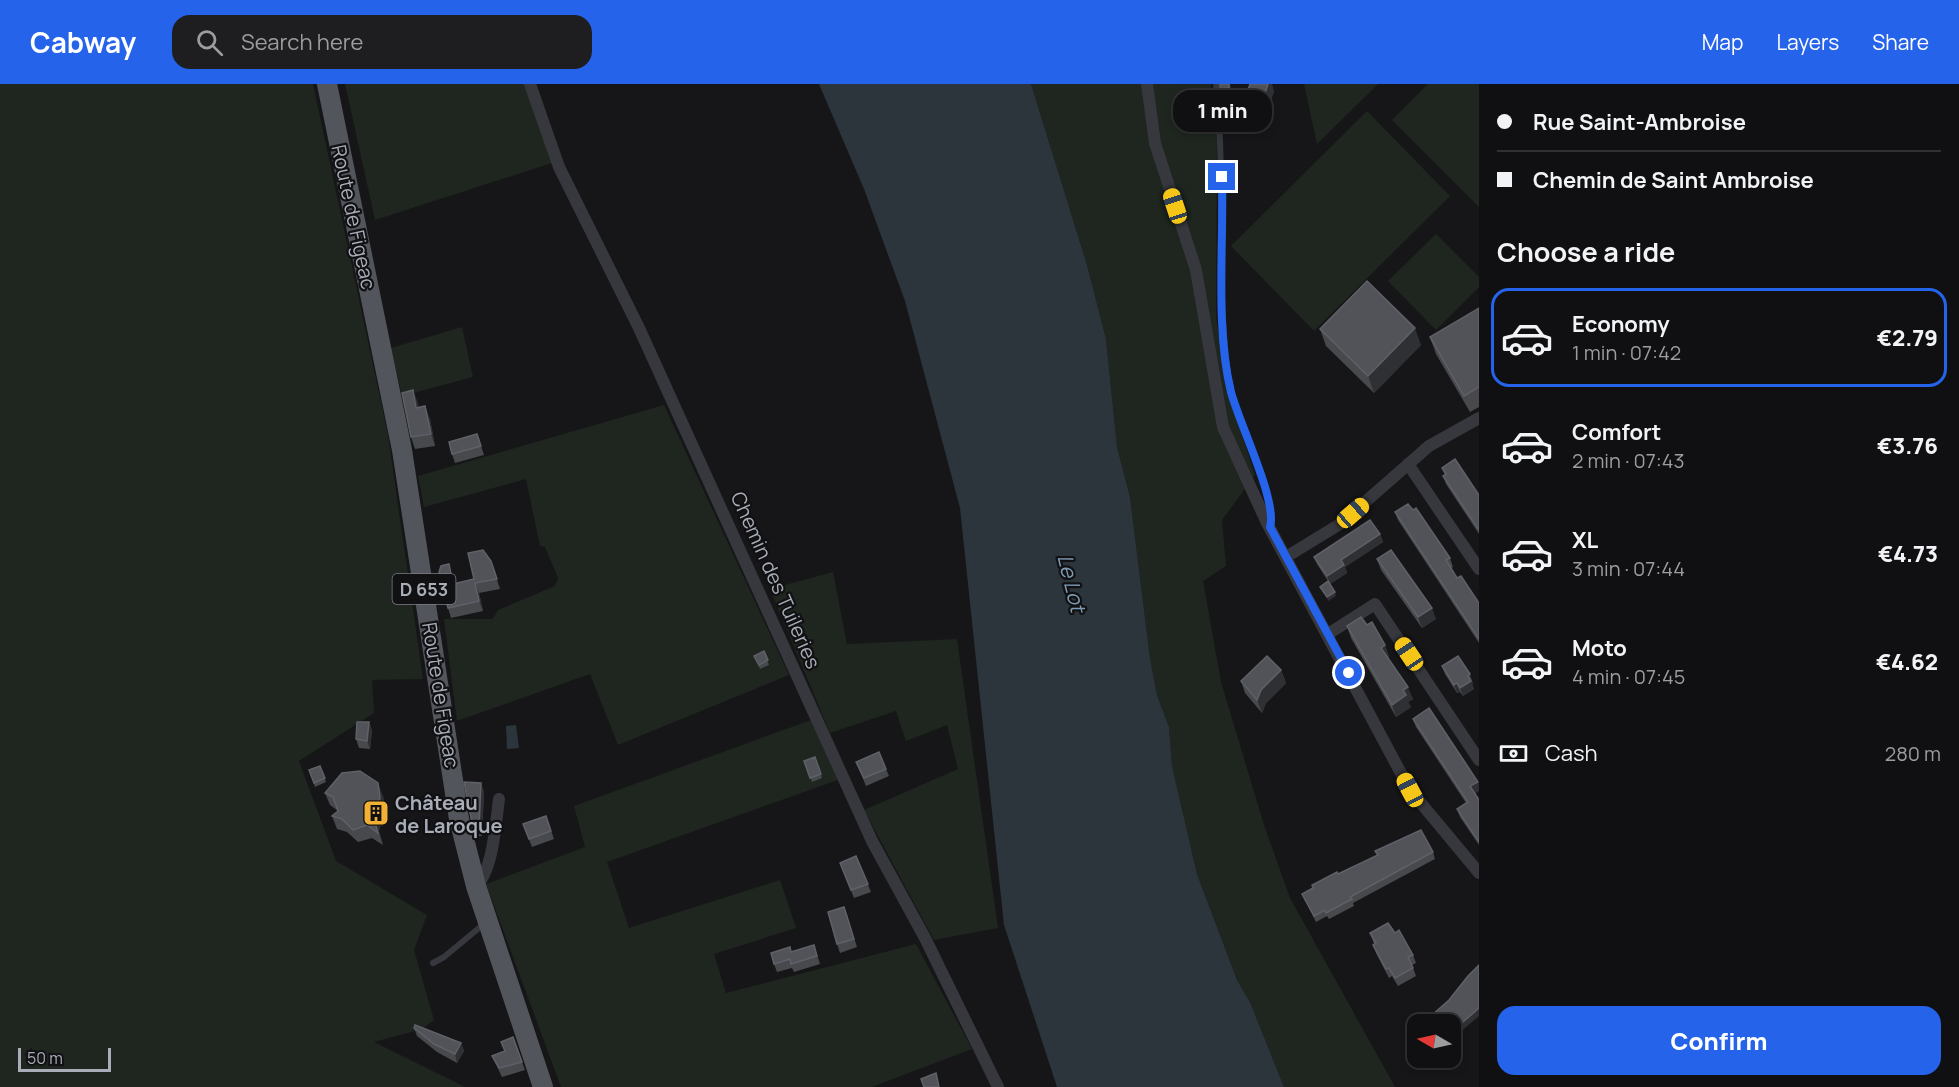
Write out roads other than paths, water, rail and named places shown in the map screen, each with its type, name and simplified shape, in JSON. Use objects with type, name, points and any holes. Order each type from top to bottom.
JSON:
[{"type":"main road","name":"Route de Figeac","points":[[327,84],[402,450],[459,819],[476,886],[543,1087]]},
{"type":"street","name":"Chemin des Tuileries","points":[[530,84],[559,167],[644,338],[872,842],[926,938],[998,1087]]},
{"type":"street","points":[[1148,84],[1155,143],[1196,270],[1222,427],[1270,527],[1410,790],[1479,873]]},
{"type":"street","points":[[1286,557],[1340,524],[1429,446],[1479,418]]},
{"type":"street","points":[[1408,464],[1479,568]]},
{"type":"street","points":[[1328,634],[1375,604],[1479,760]]},
{"type":"street","points":[[476,886],[481,882],[491,853],[499,798]]},
{"type":"lane","points":[[1216,84],[1221,136],[1223,320],[1231,390],[1268,499],[1273,517],[1270,527]]},
{"type":"lane","points":[[433,963],[444,957],[487,921]]},
{"type":"water","name":"Le Lot","points":[[819,84],[1031,84],[1087,265],[1106,339],[1117,447],[1130,497],[1150,658],[1157,695],[1169,727],[1172,766],[1197,874],[1237,980],[1250,1002],[1284,1087],[1057,1087],[1004,925],[960,508],[905,301],[864,189]]},
{"type":"water","points":[[516,725],[519,748],[507,749],[506,726]]},
{"type":"place","name":"Château de Laroque","points":[[376,813]]}]
